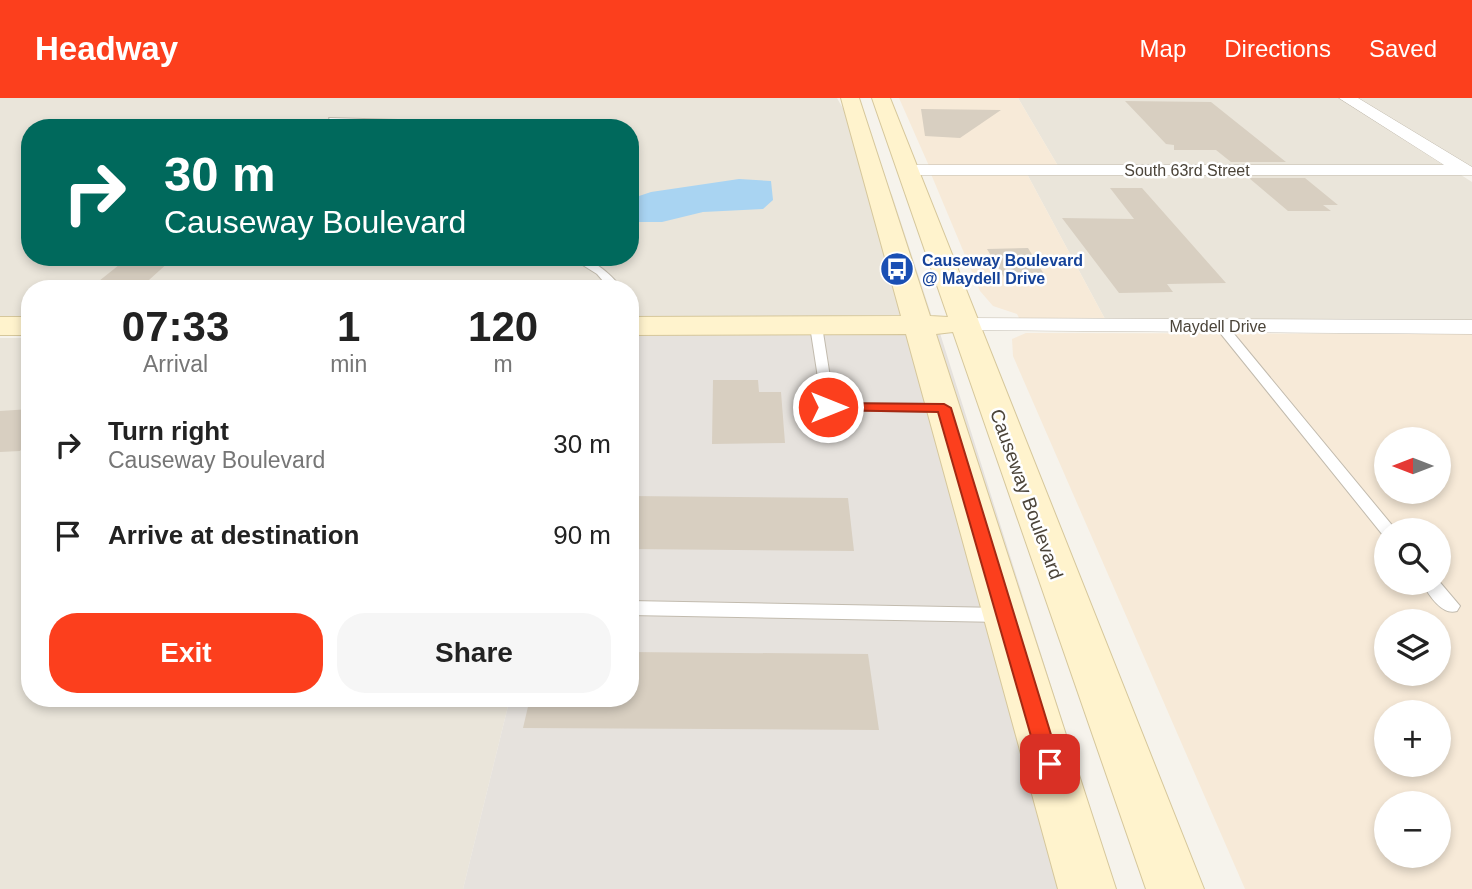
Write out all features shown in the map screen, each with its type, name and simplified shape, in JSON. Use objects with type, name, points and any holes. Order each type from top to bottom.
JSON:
[{"type":"main road","points":[[850,98],[1087,889]]},
{"type":"main road","name":"Causeway Boulevard","points":[[881,98],[1175,889]]},
{"type":"main road","points":[[639,326],[964,325]]},
{"type":"main road","points":[[0,326],[21,326]]},
{"type":"street","points":[[1347,98],[1469,173]]},
{"type":"street","name":"South 63rd Street","points":[[907,170],[1469,173]]},
{"type":"street","name":"Maydell Drive","points":[[964,325],[1472,327]]},
{"type":"lane","points":[[591,266],[609,280]]},
{"type":"lane","points":[[816,326],[828,407],[944,408]]},
{"type":"lane","points":[[1222,326],[1378,518]]},
{"type":"lane","points":[[1442,595],[1451,606]]},
{"type":"lane","points":[[639,608],[1005,615]]},
{"type":"shaded area","points":[[0,98],[837,98],[892,195],[934,323],[639,323],[639,280],[21,280],[21,324],[0,324]]},
{"type":"shaded area","points":[[899,98],[1018,98],[1058,166],[929,166]]},
{"type":"shaded area","points":[[1018,98],[1338,98],[1449,167],[1058,166]]},
{"type":"shaded area","points":[[1356,98],[1472,98],[1472,168]]},
{"type":"shaded area","points":[[931,174],[1027,174],[1105,319],[1019,318],[1017,314],[993,306],[980,291]]},
{"type":"shaded area","points":[[1027,174],[1461,175],[1472,182],[1472,320],[1105,319]]},
{"type":"shaded area","points":[[639,330],[939,330],[1115,889],[463,889],[508,707],[639,707]]},
{"type":"shaded area","points":[[1026,333],[1472,334],[1472,889],[1245,889],[1013,356],[1012,339]]},
{"type":"shaded area","points":[[0,338],[21,338],[21,707],[508,707],[463,889],[0,889]]},
{"type":"water","points":[[739,179],[771,181],[773,200],[763,209],[703,212],[662,222],[639,222],[639,196]]},
{"type":"building","points":[[1125,101],[1211,102],[1286,162],[1231,162],[1216,150],[1174,150],[1174,145],[1166,144]]},
{"type":"building","points":[[921,109],[1001,110],[960,138],[925,136]]},
{"type":"building","points":[[1249,178],[1305,178],[1338,205],[1323,205],[1331,211],[1288,211]]},
{"type":"building","points":[[1110,188],[1142,188],[1226,283],[1167,284],[1173,292],[1119,293],[1062,218],[1134,219]]},
{"type":"building","points":[[1028,248],[1047,279],[1005,279],[987,249]]},
{"type":"building","points":[[118,266],[164,266],[149,280],[100,280]]},
{"type":"building","points":[[713,380],[758,380],[759,392],[781,392],[785,443],[712,444]]},
{"type":"building","points":[[21,410],[20,451],[0,452],[0,411]]},
{"type":"building","points":[[639,496],[848,498],[854,551],[639,549]]},
{"type":"building","points":[[639,652],[868,654],[879,730],[523,728],[528,707],[639,707]]},
{"type":"place","name":"Causeway Boulevard @ Maydell Drive","points":[[897,269]]},
{"type":"route","points":[[828,407],[944,408],[1050,764]]}]
